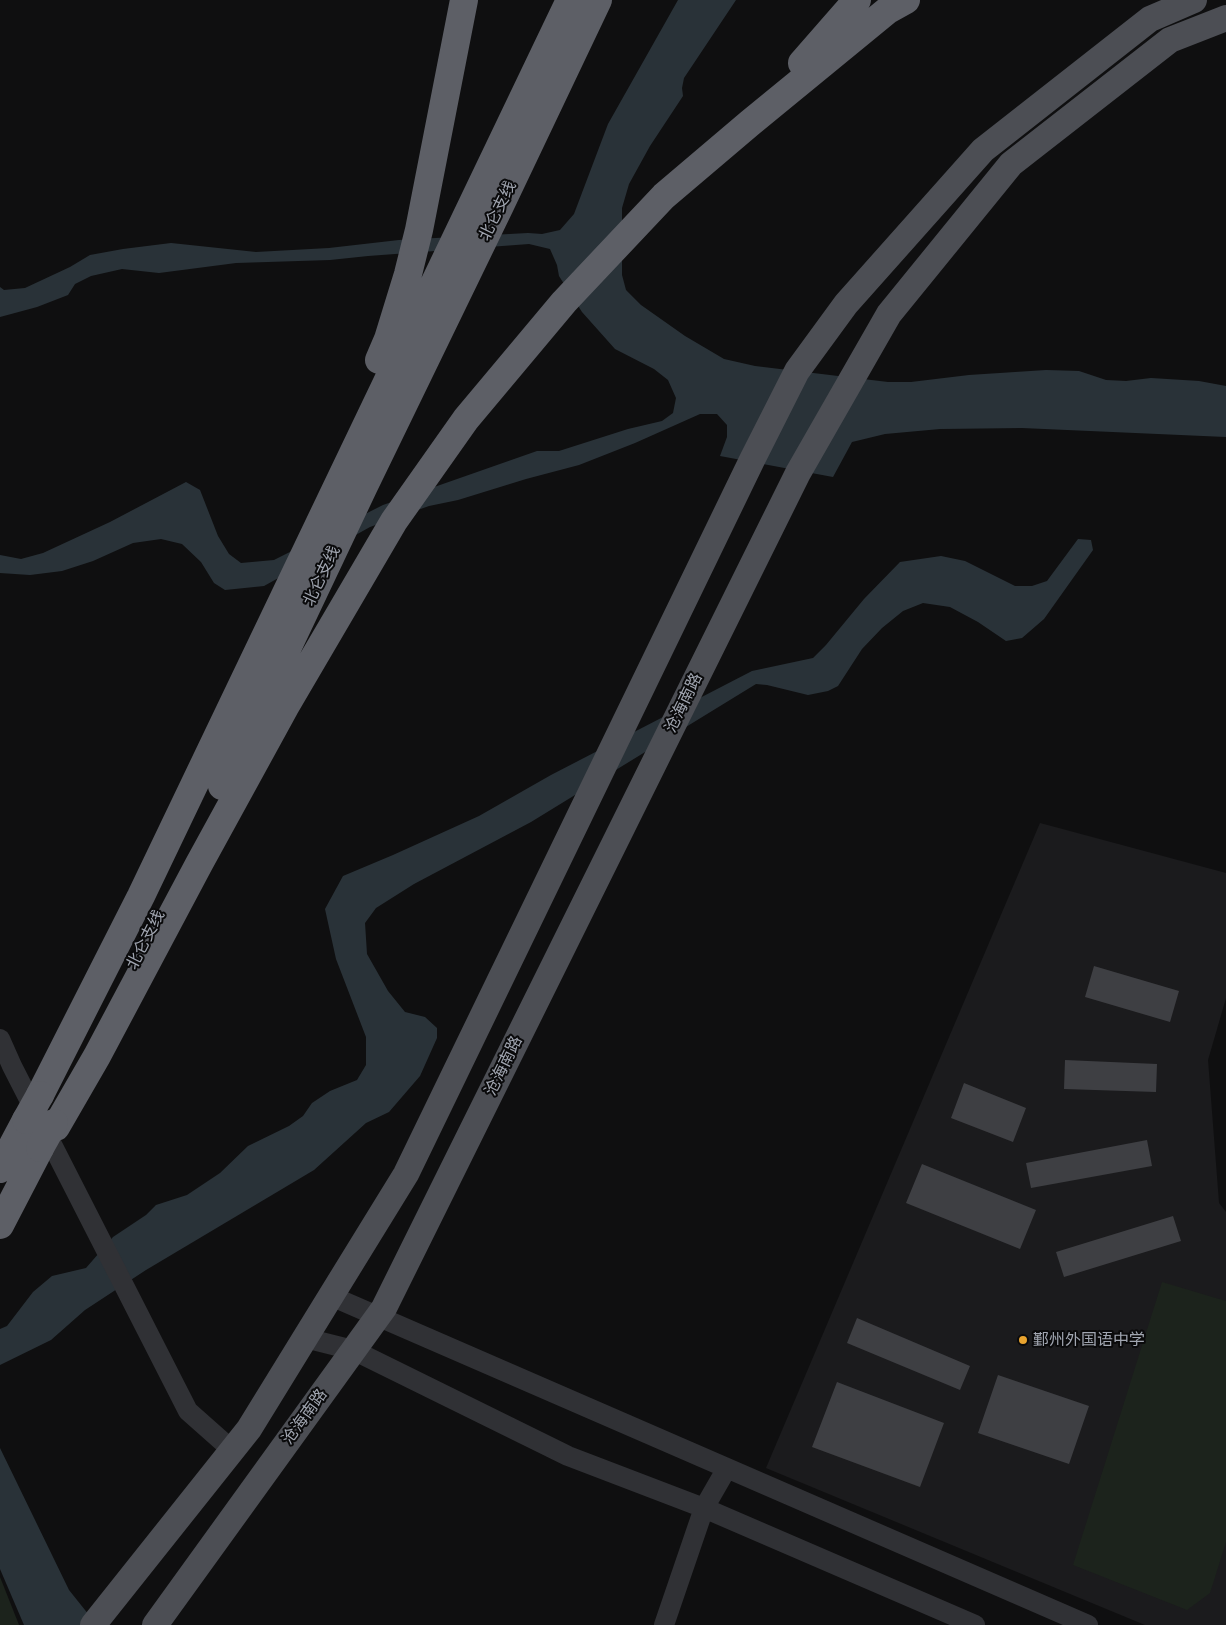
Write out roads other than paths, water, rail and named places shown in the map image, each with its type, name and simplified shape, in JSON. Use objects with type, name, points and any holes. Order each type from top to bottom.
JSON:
[{"type":"highway","points":[[141,896],[232,684],[388,339],[419,230],[464,0]]},
{"type":"highway","name":"北仑支线","points":[[0,1169],[40,1095],[141,896],[570,0]]},
{"type":"highway","name":"北仑支线","points":[[48,1137],[191,853],[360,495],[598,0]]},
{"type":"highway","points":[[750,123],[857,0]]},
{"type":"highway","points":[[0,1225],[48,1137],[97,1056],[285,707],[394,521],[466,419],[564,302],[664,196],[888,10],[906,0]]},
{"type":"main road","points":[[93,1625],[249,1429],[406,1174],[797,371],[846,304],[983,150],[1150,19],[1194,0]]},
{"type":"main road","name":"沧海南路","points":[[155,1625],[384,1308],[798,473],[890,314],[1011,164],[1170,40],[1226,18]]},
{"type":"street","points":[[0,1039],[188,1411],[232,1450]]},
{"type":"street","points":[[331,1296],[1088,1625]]},
{"type":"street","points":[[305,1338],[353,1350],[568,1456],[704,1508],[975,1625]]},
{"type":"street","points":[[664,1625],[704,1508],[726,1468]]},
{"type":"place","name":"鄞州外国语中学","points":[[1023,1340]]}]
